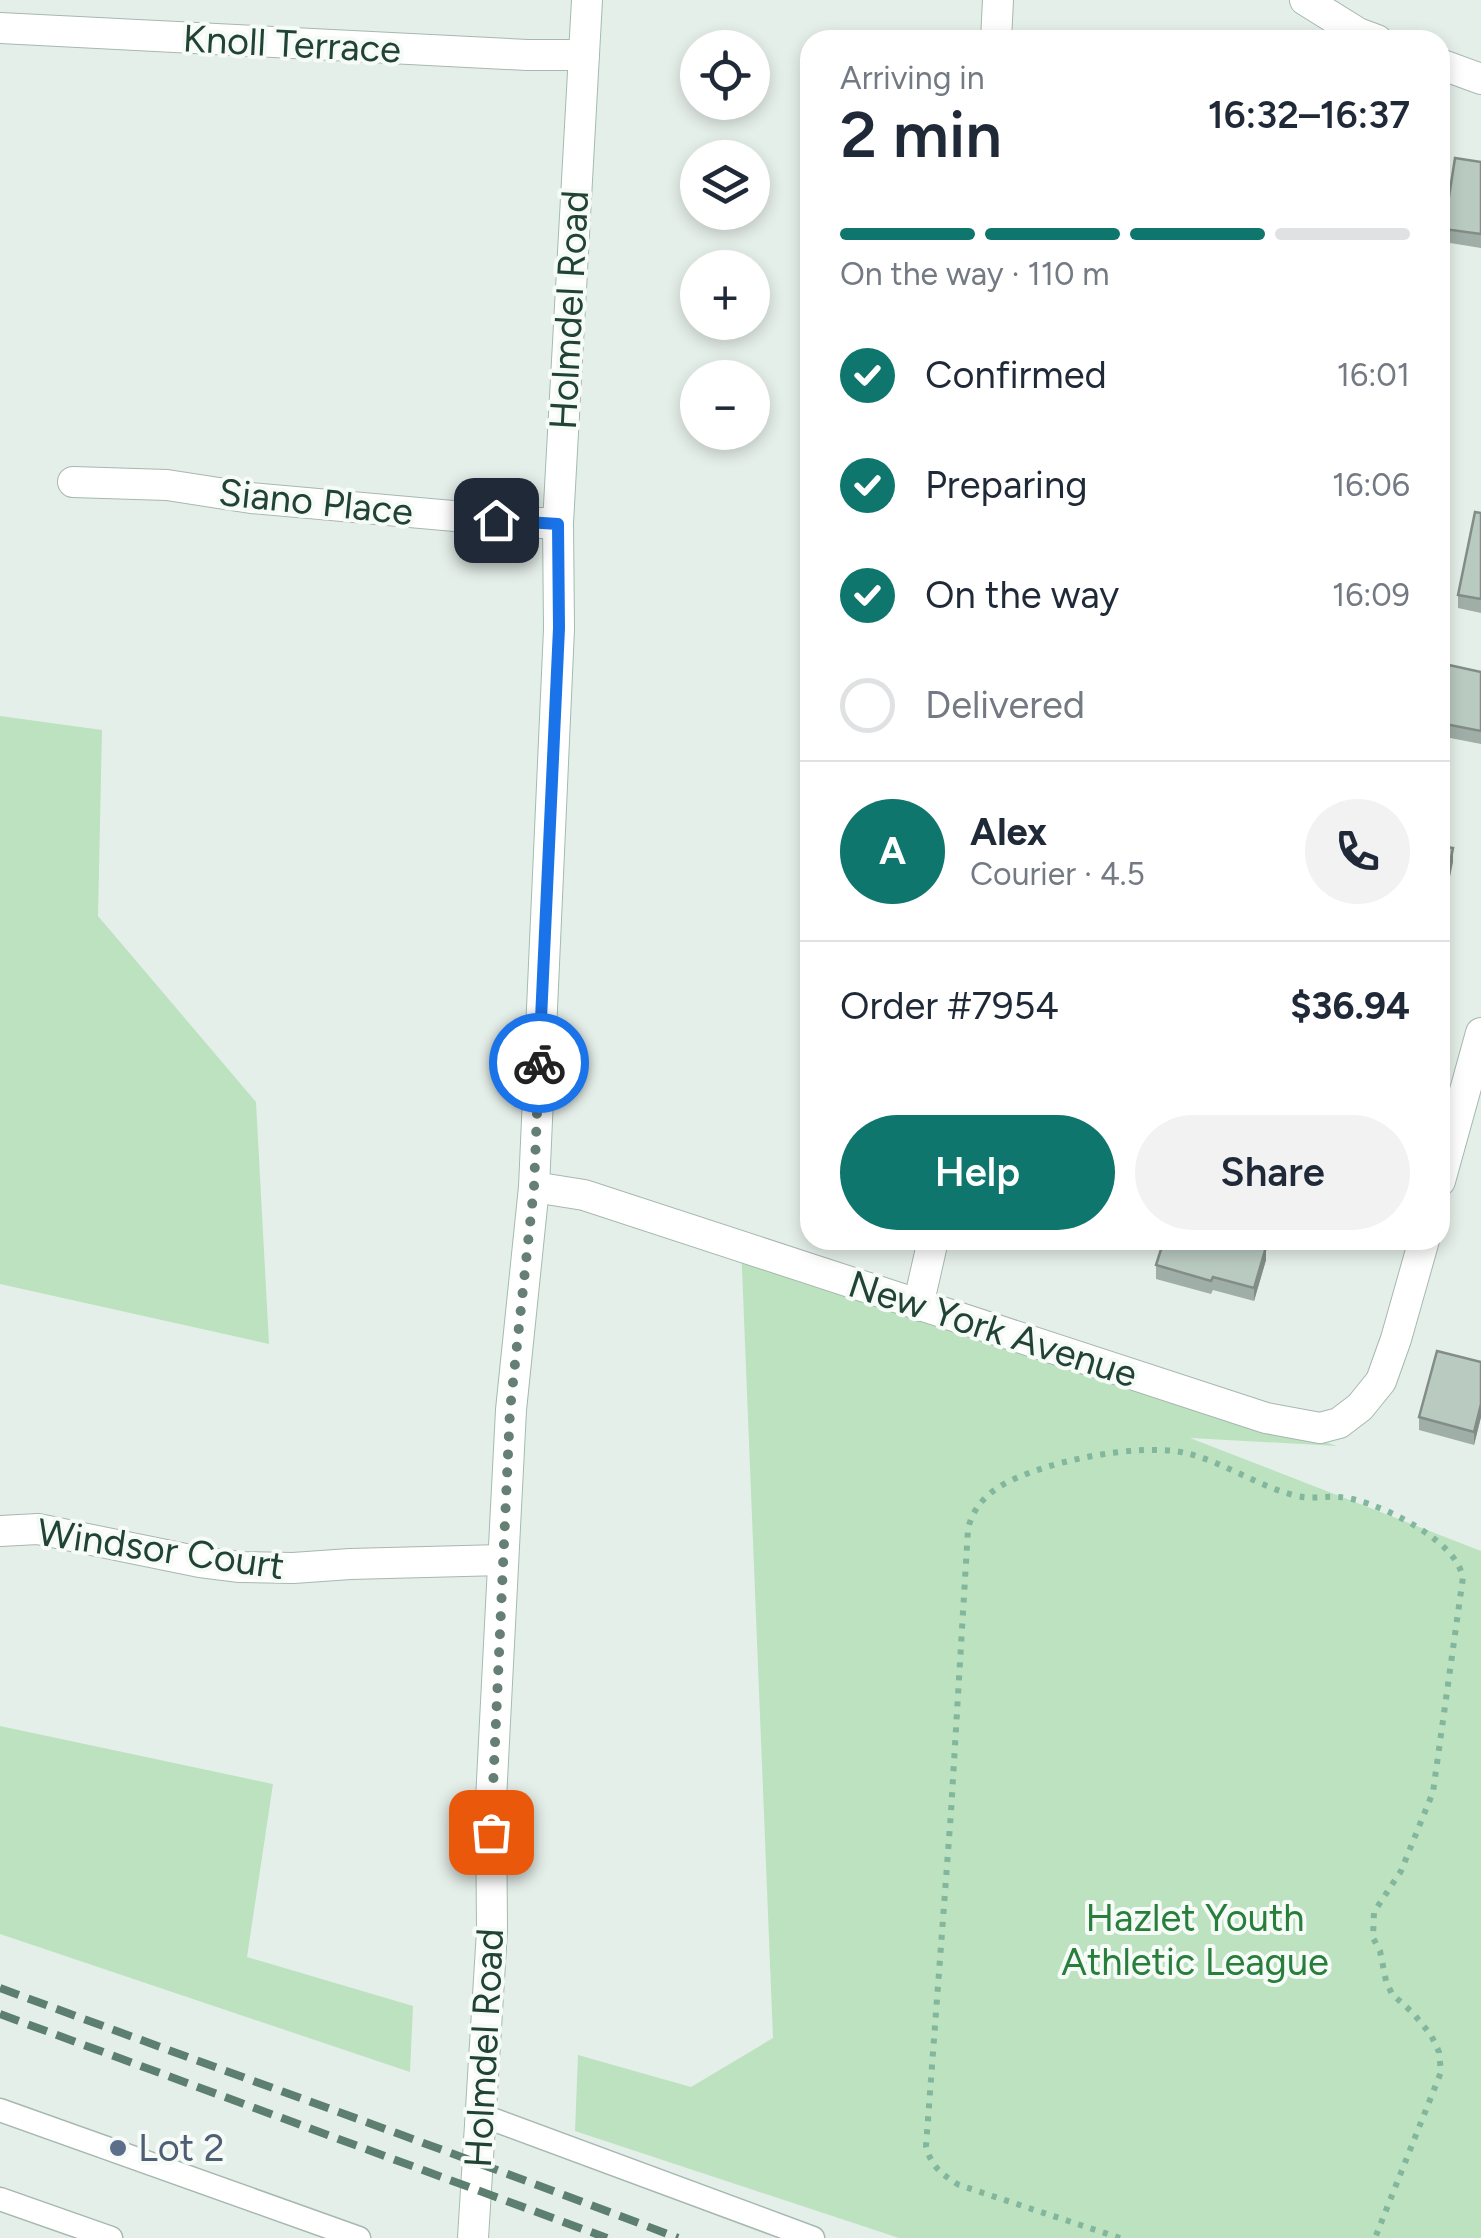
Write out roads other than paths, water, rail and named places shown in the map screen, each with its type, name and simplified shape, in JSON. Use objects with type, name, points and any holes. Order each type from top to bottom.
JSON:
[{"type":"street","name":"Holmdel Road","points":[[473,2238],[492,1931],[491,1800],[510,1410],[534,1187],[559,628],[558,524],[588,0]]},
{"type":"street","points":[[996,30],[998,0]]},
{"type":"street","points":[[1305,0],[1353,30]]},
{"type":"street","name":"Knoll Terrace","points":[[0,28],[584,55]]},
{"type":"street","points":[[1450,68],[1481,79]]},
{"type":"street","name":"Siano Place","points":[[73,482],[167,485],[252,498],[558,524]]},
{"type":"street","points":[[1450,1145],[1481,1033]]},
{"type":"street","name":"New York Avenue","points":[[534,1187],[584,1196],[1266,1418],[1320,1428],[1338,1423],[1360,1407],[1381,1381],[1421,1250]]},
{"type":"street","points":[[918,1306],[931,1250]]},
{"type":"street","name":"Windsor Court","points":[[0,1532],[38,1529],[240,1567],[502,1560]]},
{"type":"lane","points":[[0,2110],[359,2238]]},
{"type":"lane","points":[[481,2116],[814,2238]]},
{"type":"lane","points":[[0,2200],[111,2238]]},
{"type":"railway","points":[[0,1988],[678,2238]]},
{"type":"railway","points":[[0,2014],[607,2238]]},
{"type":"place","name":"Lot 2","points":[[118,2148]]},
{"type":"park label","name":"Hazlet Youth Athletic League","points":[[1195,1940]]}]
